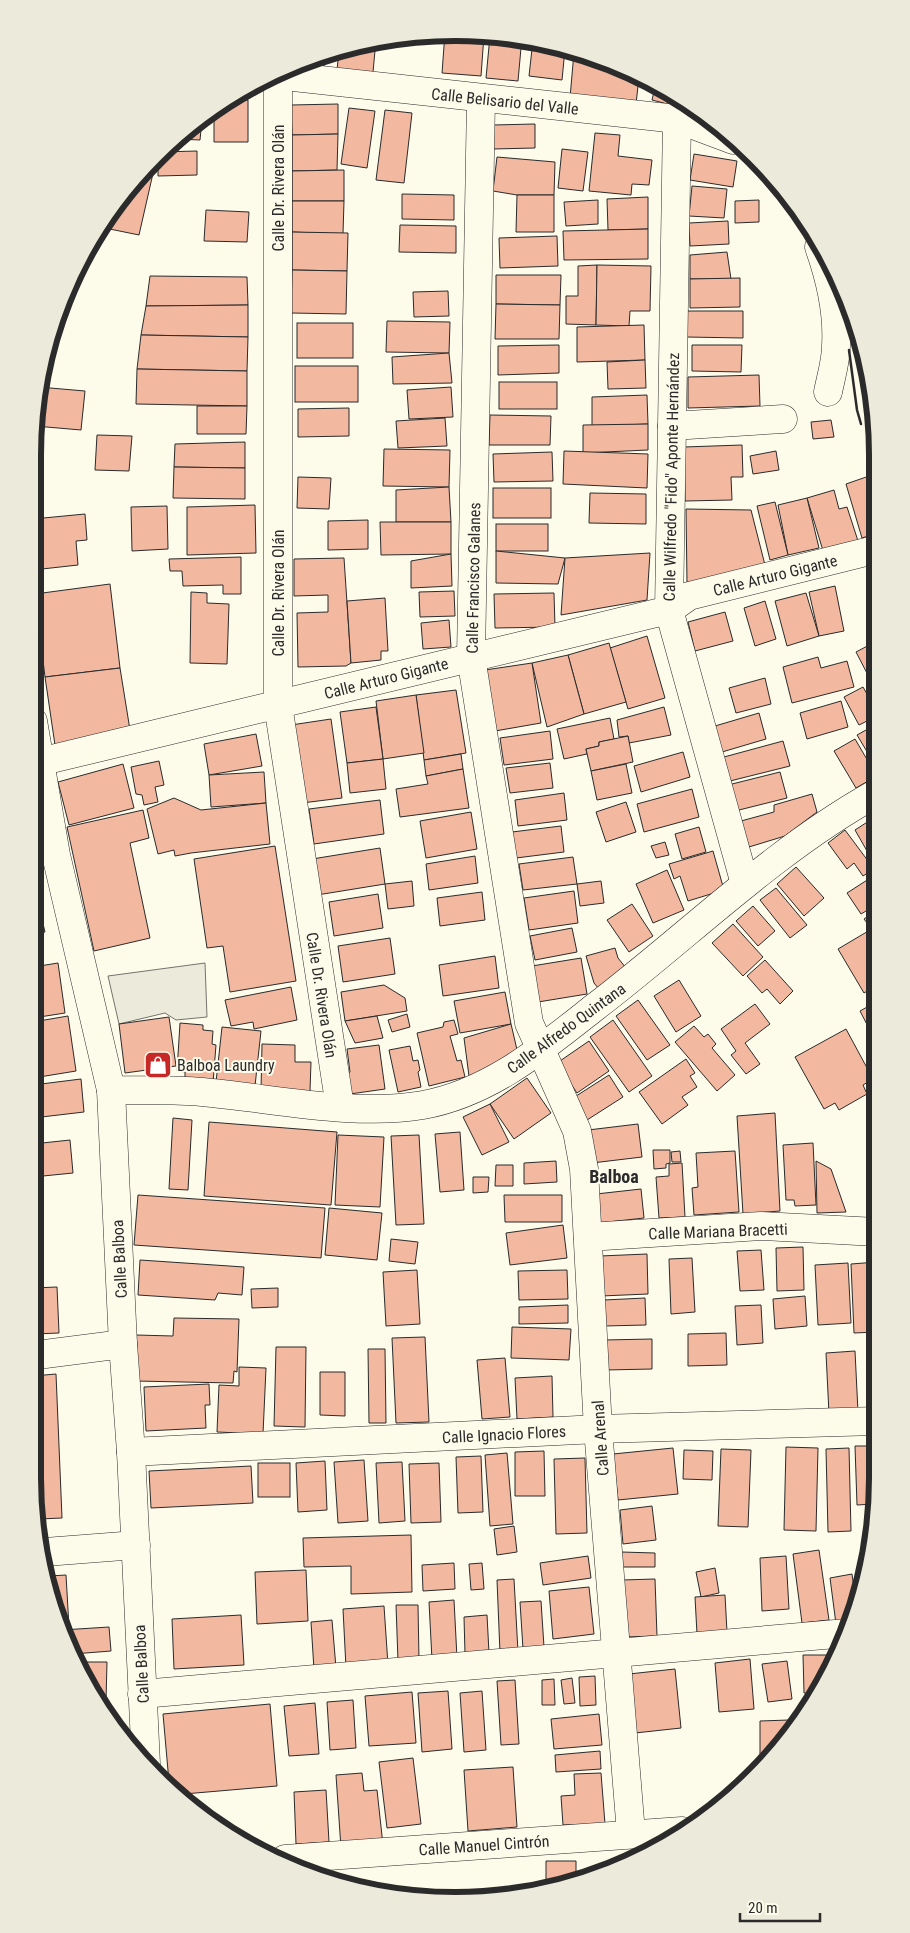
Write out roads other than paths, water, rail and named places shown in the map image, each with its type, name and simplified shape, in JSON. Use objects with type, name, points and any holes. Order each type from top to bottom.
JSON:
[{"type":"street","name":"Calle Belisario del Valle","points":[[289,77],[677,119],[714,133]]},
{"type":"street","name":"Calle Dr. Rivera Olán","points":[[276,82],[278,705],[340,1107]]},
{"type":"street","name":"Calle Francisco Galanes","points":[[481,99],[471,657],[529,1023],[540,1050]]},
{"type":"street","name":"Calle Wilfredo \"Fido\" Aponte Hernández","points":[[677,119],[669,610],[745,884]]},
{"type":"street","points":[[826,272],[836,312],[836,347],[828,392]]},
{"type":"street","points":[[672,426],[783,420]]},
{"type":"street","name":"Calle Arturo Gigante","points":[[41,762],[669,610],[689,596],[869,551]]},
{"type":"street","name":"Calle Alfredo Quintana","points":[[111,1090],[199,1091],[340,1107],[388,1108],[423,1105],[462,1095],[495,1079],[540,1050],[640,972],[745,884],[844,811],[869,797]]},
{"type":"street","name":"Calle Balboa","points":[[42,823],[111,1090],[145,1752]]},
{"type":"street","name":"Calle Arenal","points":[[540,1050],[577,1131],[584,1170],[598,1429],[631,1834]]},
{"type":"street","name":"Calle Mariana Bracetti","points":[[588,1237],[761,1226],[869,1232]]},
{"type":"street","points":[[45,1354],[123,1344]]},
{"type":"street","name":"Calle Ignacio Flores","points":[[131,1452],[598,1429],[869,1421]]},
{"type":"street","points":[[48,1552],[136,1545]]},
{"type":"street","points":[[142,1694],[838,1634]]},
{"type":"street","name":"Calle Manuel Cintrón","points":[[295,1859],[669,1832]]},
{"type":"place","name":"Balboa Laundry","points":[[158,1065]]},
{"type":"district","name":"Balboa","points":[[614,1177]]}]
